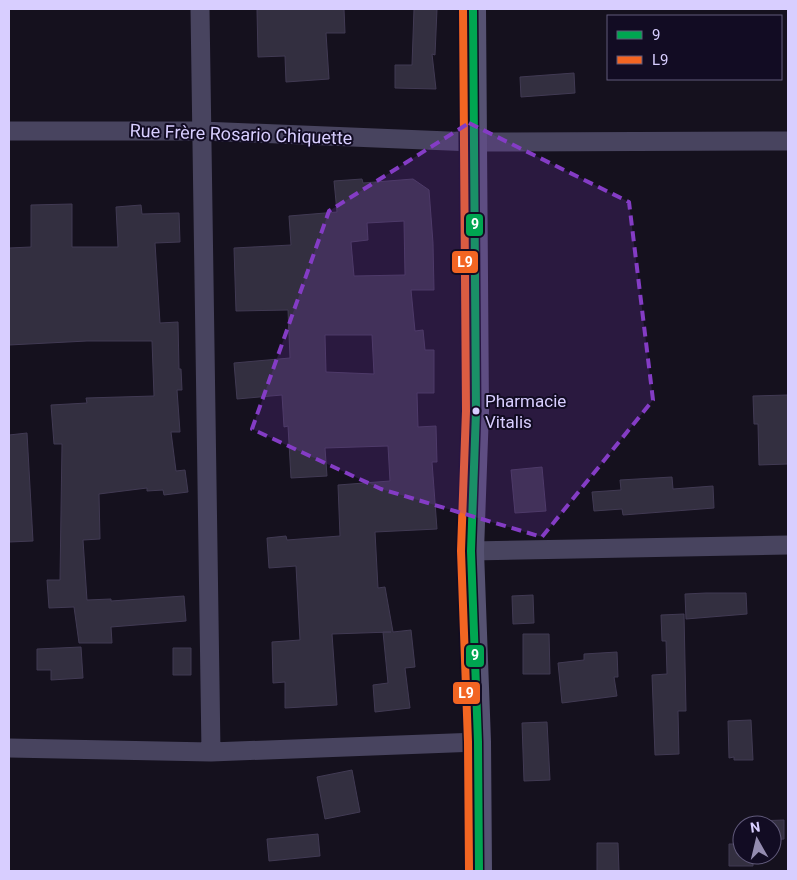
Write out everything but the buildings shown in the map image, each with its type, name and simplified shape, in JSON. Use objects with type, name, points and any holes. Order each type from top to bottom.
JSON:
[{"type":"street","points":[[200,9],[211,752]]},
{"type":"street","points":[[473,9],[476,411],[471,551],[478,742],[479,871]]},
{"type":"street","name":"Rue Frère Rosario Chiquette","points":[[9,131],[202,130],[474,142],[788,141]]},
{"type":"street","points":[[471,551],[788,545]]},
{"type":"street","points":[[9,748],[211,752],[478,742]]},
{"type":"highlighted area","points":[[469,123],[629,202],[653,400],[542,537],[381,489],[252,429],[329,211]]},
{"type":"transit line","name":"L9","points":[[463,9],[466,411],[461,551],[468,742],[469,871]]},
{"type":"transit line","name":"9","points":[[473,9],[476,411],[471,551],[478,742],[479,871]]},
{"type":"place","name":"Pharmacie Vitalis","points":[[476,411]]}]
